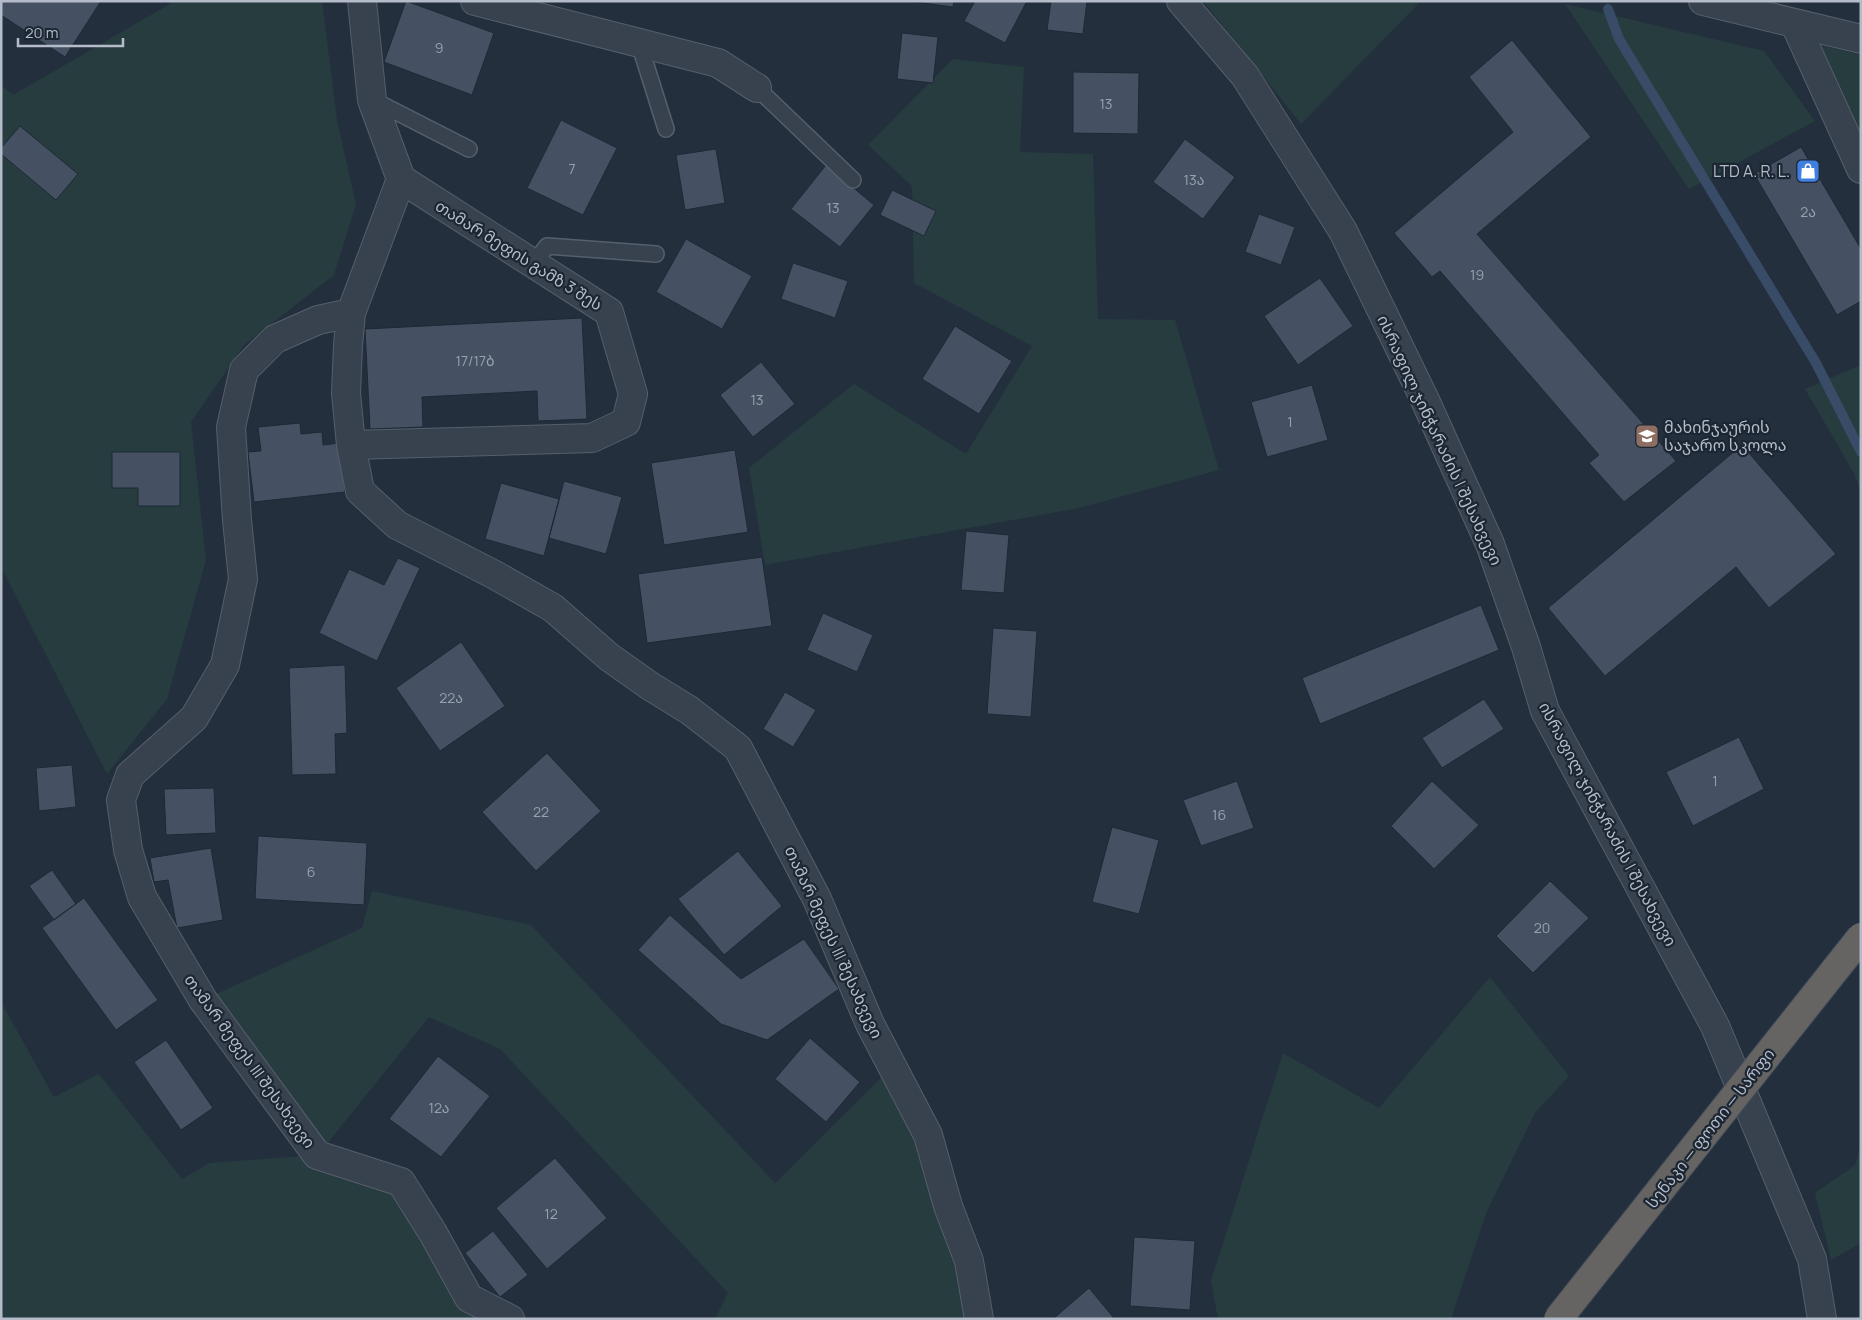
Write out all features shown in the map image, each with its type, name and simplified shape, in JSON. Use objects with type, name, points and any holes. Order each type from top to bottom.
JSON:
[{"type":"highway","name":"სენაკი — ფოთი — სარფი","points":[[1558,1319],[1861,937]]},
{"type":"street","points":[[362,1],[372,100],[401,180]]},
{"type":"street","points":[[475,1],[718,63],[757,88]]},
{"type":"street","name":"ისრაფილ ჯინჭარაძის I შესახვევი","points":[[1181,1],[1245,76],[1342,231],[1424,398],[1490,544],[1526,647],[1545,711],[1715,1026],[1812,1259],[1822,1319]]},
{"type":"street","points":[[1703,1],[1861,39]]},
{"type":"street","points":[[1794,24],[1861,170]]},
{"type":"street","name":"თამარ მეფის გამზ 3 შეს","points":[[351,444],[592,438],[626,422],[633,394],[609,312],[401,180]]},
{"type":"street","name":"თამარ მეფეს III შესახვევი","points":[[401,180],[351,313],[346,393],[351,444],[360,491],[397,525],[553,608],[609,657],[650,686],[689,710],[738,748],[817,899],[870,1024],[928,1135],[948,1206],[969,1261],[980,1319]]},
{"type":"street","name":"თამარ მეფეს III შესახვევი","points":[[351,313],[318,320],[275,339],[244,370],[232,427],[237,520],[243,579],[225,666],[194,718],[130,775],[121,800],[128,850],[142,897],[203,1000],[317,1155],[401,1182],[433,1233],[469,1298],[510,1319]]},
{"type":"lane","points":[[640,43],[666,129]]},
{"type":"lane","points":[[757,88],[853,180]]},
{"type":"lane","points":[[372,100],[470,149]]},
{"type":"lane","points":[[534,263],[547,246],[656,254]]},
{"type":"green space","points":[[175,1],[322,1],[337,120],[356,204],[334,275],[244,345],[191,422],[206,560],[167,699],[107,774],[1,567],[1,85],[13,95]]},
{"type":"green space","points":[[1203,1],[1421,1],[1301,124]]},
{"type":"green space","points":[[1565,4],[1764,51],[1815,121],[1689,189]]},
{"type":"green space","points":[[1821,45],[1861,55],[1861,134]]},
{"type":"green space","points":[[953,59],[1024,67],[1020,152],[1093,154],[1098,319],[1175,320],[1219,470],[1079,508],[765,565],[749,468],[854,384],[966,454],[1032,346],[914,283],[912,186],[868,145]]},
{"type":"green space","points":[[1861,365],[1861,494],[1855,475],[1805,389]]},
{"type":"green space","points":[[372,891],[531,925],[775,1183],[892,1067],[979,1319],[715,1319],[728,1293],[500,1049],[429,1017],[318,1155],[401,1182],[469,1298],[510,1319],[1,1319],[1,1002],[54,1097],[99,1074],[182,1179],[210,1163],[317,1155],[203,1000],[362,928]]},
{"type":"green space","points":[[1490,977],[1569,1076],[1535,1113],[1487,1211],[1451,1319],[1218,1319],[1211,1281],[1283,1053],[1379,1108]]},
{"type":"green space","points":[[1861,1143],[1861,1243],[1831,1260],[1815,1193],[1855,1165]]},
{"type":"building","points":[[1,1],[101,1],[65,57],[1,15]]},
{"type":"building","points":[[406,1],[494,33],[472,95],[384,62]]},
{"type":"building","points":[[908,1],[954,1],[953,7]]},
{"type":"building","points":[[975,1],[1027,1],[1005,43],[964,21]]},
{"type":"building","points":[[1051,1],[1087,1],[1083,34],[1047,30]]},
{"type":"building","points":[[902,33],[938,37],[933,83],[897,79]]},
{"type":"building","points":[[1512,40],[1591,137],[1477,234],[1676,461],[1624,502],[1589,463],[1599,455],[1440,271],[1432,277],[1394,233],[1513,132],[1469,77]]},
{"type":"building","points":[[1073,72],[1139,73],[1138,134],[1073,133]]},
{"type":"building","points":[[561,120],[617,148],[583,215],[527,188]]},
{"type":"building","points":[[20,126],[78,174],[56,200],[1,154],[1,148]]},
{"type":"building","points":[[1185,139],[1235,177],[1203,219],[1153,182]]},
{"type":"building","points":[[1801,147],[1861,249],[1861,301],[1837,315],[1754,174]]},
{"type":"building","points":[[716,149],[725,203],[685,210],[676,155]]},
{"type":"building","points":[[826,165],[874,205],[840,247],[791,209]]},
{"type":"building","points":[[892,190],[936,211],[924,236],[880,215]]},
{"type":"building","points":[[1259,214],[1295,227],[1281,265],[1245,252]]},
{"type":"building","points":[[686,239],[752,276],[722,329],[656,292]]},
{"type":"building","points":[[793,263],[848,281],[835,318],[781,299]]},
{"type":"building","points":[[1320,278],[1353,326],[1298,365],[1264,316]]},
{"type":"building","points":[[582,318],[587,419],[538,421],[537,391],[422,397],[423,427],[370,429],[365,329]]},
{"type":"building","points":[[955,326],[1012,361],[979,414],[922,379]]},
{"type":"building","points":[[761,362],[795,404],[753,437],[720,395]]},
{"type":"building","points":[[1312,385],[1328,440],[1267,457],[1251,402]]},
{"type":"building","points":[[300,423],[301,434],[322,432],[323,445],[340,443],[345,492],[254,502],[248,452],[261,451],[258,427]]},
{"type":"building","points":[[1742,445],[1836,554],[1769,608],[1736,567],[1605,676],[1548,608]]},
{"type":"building","points":[[735,450],[748,532],[664,545],[651,463]]},
{"type":"building","points":[[112,452],[180,452],[180,506],[138,506],[138,488],[112,488]]},
{"type":"building","points":[[564,481],[622,497],[606,554],[549,538]]},
{"type":"building","points":[[501,483],[559,499],[544,556],[485,539]]},
{"type":"building","points":[[966,531],[1009,535],[1004,593],[961,590]]},
{"type":"building","points":[[762,557],[772,626],[647,643],[638,574]]},
{"type":"building","points":[[398,558],[420,568],[377,661],[319,633],[349,569],[384,585]]},
{"type":"building","points":[[1481,605],[1499,650],[1320,724],[1302,678]]},
{"type":"building","points":[[823,613],[873,635],[857,672],[807,650]]},
{"type":"building","points":[[993,628],[1037,631],[1031,717],[987,714]]},
{"type":"building","points":[[461,642],[505,706],[440,751],[396,688]]},
{"type":"building","points":[[345,665],[347,733],[335,734],[336,774],[292,775],[289,668]]},
{"type":"building","points":[[785,692],[816,710],[793,747],[763,729]]},
{"type":"building","points":[[1484,699],[1504,729],[1442,768],[1422,738]]},
{"type":"building","points":[[1739,737],[1764,789],[1693,826],[1666,772]]},
{"type":"building","points":[[547,753],[601,811],[536,871],[482,812]]},
{"type":"building","points":[[72,765],[76,807],[39,811],[36,768]]},
{"type":"building","points":[[1237,781],[1254,828],[1201,846],[1183,800]]},
{"type":"building","points":[[1432,781],[1479,825],[1434,869],[1391,826]]},
{"type":"building","points":[[214,788],[216,833],[166,835],[164,789]]},
{"type":"building","points":[[1112,827],[1159,840],[1139,914],[1092,902]]},
{"type":"building","points":[[258,836],[367,843],[364,905],[255,899]]},
{"type":"building","points":[[211,848],[223,920],[177,928],[168,880],[154,882],[150,858]]},
{"type":"building","points":[[738,851],[782,906],[724,955],[678,899]]},
{"type":"building","points":[[52,870],[76,904],[54,920],[29,886]]},
{"type":"building","points":[[1550,881],[1589,918],[1533,973],[1496,936]]},
{"type":"building","points":[[84,898],[158,1000],[116,1030],[42,928]]},
{"type":"building","points":[[670,915],[741,979],[804,939],[839,989],[767,1040],[721,1024],[638,950]]},
{"type":"building","points":[[810,1038],[860,1082],[826,1122],[775,1079]]},
{"type":"building","points":[[166,1040],[213,1108],[181,1130],[134,1062]]},
{"type":"building","points":[[438,1056],[490,1096],[441,1157],[389,1119]]},
{"type":"building","points":[[555,1158],[607,1218],[547,1269],[496,1208]]},
{"type":"building","points":[[493,1231],[528,1275],[500,1297],[465,1253]]},
{"type":"building","points":[[1134,1237],[1195,1241],[1190,1310],[1130,1306]]},
{"type":"building","points":[[1089,1288],[1113,1317],[1111,1319],[1053,1319]]},
{"type":"waterway","points":[[1608,9],[1619,39],[1816,363],[1861,452]]},
{"type":"place","name":"LTD A. R. L.","points":[[1808,171]]},
{"type":"place","name":"მახინჯაურის საჯარო სკოლა","points":[[1647,436]]}]
